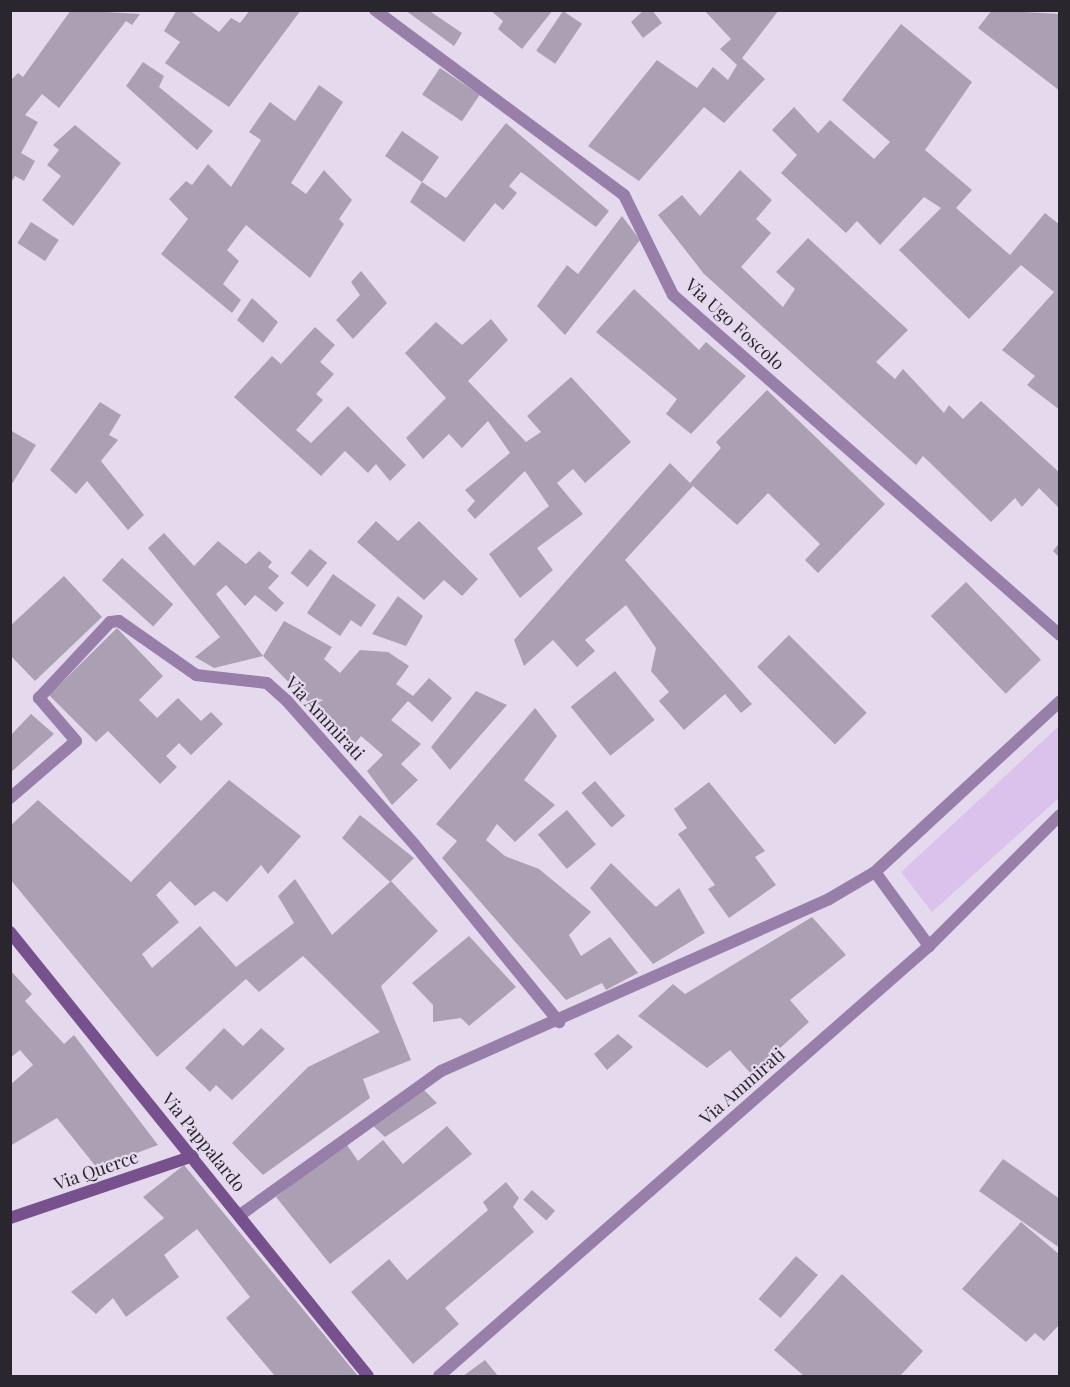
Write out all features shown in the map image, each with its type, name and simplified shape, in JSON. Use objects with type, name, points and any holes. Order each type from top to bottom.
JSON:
[{"type":"main road","name":"Via Pappalardo","points":[[10,932],[369,1377]]},
{"type":"main road","name":"Via Querce","points":[[10,1218],[193,1156]]},
{"type":"street","name":"Via Ugo Foscolo","points":[[375,10],[624,195],[673,295],[1059,635]]},
{"type":"street","name":"Via Ammirati","points":[[10,798],[75,741],[39,698],[111,622],[119,621],[196,675],[267,683],[286,701],[414,844],[559,1022]]},
{"type":"street","points":[[240,1215],[441,1071],[559,1022],[829,899],[875,872],[1059,700]]},
{"type":"street","name":"Via Ammirati","points":[[439,1377],[929,945],[1059,814]]},
{"type":"street","points":[[875,872],[929,945]]},
{"type":"shaded area","points":[[1059,726],[1059,798],[932,912],[901,872]]},
{"type":"building","points":[[71,10],[140,14],[132,25],[126,21],[59,108],[42,94],[25,115],[38,122],[21,153],[35,161],[24,181],[15,176],[10,184],[10,81],[18,73],[23,77]]},
{"type":"building","points":[[177,10],[189,10],[219,32],[231,18],[240,23],[250,10],[301,10],[229,107],[165,63],[180,42],[164,31]]},
{"type":"building","points":[[405,10],[428,10],[462,33],[454,46]]},
{"type":"building","points":[[490,10],[553,10],[522,49],[498,29],[503,21]]},
{"type":"building","points":[[644,10],[652,10],[662,23],[643,38],[631,22]]},
{"type":"building","points":[[704,10],[779,10],[742,58],[765,79],[724,123],[704,107],[639,181],[588,146],[657,60],[697,88],[713,67],[728,80],[737,65],[720,49],[731,39]]},
{"type":"building","points":[[992,10],[1060,14],[1060,91],[978,28]]},
{"type":"building","points":[[563,11],[582,24],[555,64],[536,51]]},
{"type":"building","points":[[901,24],[972,82],[925,150],[972,190],[956,208],[1010,255],[1045,213],[1060,225],[1060,410],[1027,385],[1035,376],[1002,350],[1054,292],[1021,265],[969,319],[899,250],[941,208],[924,197],[880,245],[857,221],[846,233],[781,173],[797,155],[772,130],[794,107],[818,133],[830,120],[874,159],[890,142],[842,100]]},
{"type":"building","points":[[143,62],[164,76],[159,87],[213,131],[197,150],[126,86]]},
{"type":"building","points":[[440,68],[480,95],[462,121],[422,95]]},
{"type":"building","points":[[319,85],[343,102],[291,183],[306,194],[324,170],[352,200],[339,219],[344,224],[310,278],[246,225],[227,250],[239,261],[223,284],[241,300],[232,313],[161,254],[188,219],[169,199],[186,181],[192,185],[208,164],[231,187],[261,140],[249,132],[270,102],[295,121]]},
{"type":"building","points":[[506,123],[609,211],[596,227],[521,172],[509,186],[517,193],[503,210],[495,203],[464,242],[410,202],[422,182],[446,198]]},
{"type":"building","points":[[75,125],[121,163],[73,226],[42,200],[61,176],[47,165],[59,150],[53,145]]},
{"type":"building","points":[[402,131],[439,157],[422,182],[385,156]]},
{"type":"building","points":[[740,170],[772,200],[756,219],[771,233],[741,267],[783,307],[795,289],[776,272],[808,238],[908,330],[876,362],[895,379],[903,369],[944,413],[949,405],[963,419],[981,401],[1060,473],[1060,509],[1039,488],[1022,507],[1015,498],[991,522],[923,456],[916,465],[704,274],[658,215],[682,195],[700,216]]},
{"type":"building","points":[[622,216],[640,240],[565,335],[537,306],[567,265],[578,274]]},
{"type":"building","points":[[31,222],[59,240],[45,261],[17,243]]},
{"type":"building","points":[[361,271],[387,303],[353,339],[336,320],[360,295],[351,282]]},
{"type":"building","points":[[634,289],[699,350],[706,342],[746,376],[691,434],[666,414],[677,399],[596,332]]},
{"type":"building","points":[[252,298],[278,322],[263,343],[237,320]]},
{"type":"building","points":[[491,319],[508,340],[468,381],[526,442],[541,432],[527,416],[571,377],[631,442],[585,483],[573,469],[557,483],[583,514],[537,548],[553,570],[520,598],[489,554],[549,506],[525,471],[475,519],[467,510],[475,501],[465,490],[510,453],[488,421],[462,448],[449,434],[423,459],[406,438],[446,398],[405,353],[436,322],[462,345]]},
{"type":"building","points":[[315,327],[335,345],[320,362],[334,374],[316,394],[323,400],[296,430],[311,443],[348,406],[406,465],[390,481],[376,464],[368,473],[345,451],[321,476],[234,397],[272,356],[281,364]]},
{"type":"building","points":[[767,390],[885,504],[818,573],[805,560],[820,544],[768,493],[737,525],[693,486],[625,560],[752,704],[741,713],[725,694],[684,730],[659,701],[669,692],[651,671],[656,648],[626,605],[585,640],[595,651],[577,667],[553,640],[524,666],[514,640],[670,463],[690,483],[721,448],[716,442]]},
{"type":"building","points":[[100,402],[121,415],[109,435],[118,440],[101,461],[144,515],[128,530],[87,481],[76,494],[50,470]]},
{"type":"building","points":[[10,430],[36,445],[10,487]]},
{"type":"building","points":[[376,521],[398,541],[419,521],[478,579],[462,596],[444,580],[424,600],[357,542]]},
{"type":"building","points":[[164,533],[194,566],[218,541],[246,564],[259,551],[272,562],[268,567],[279,576],[268,588],[284,603],[276,612],[255,595],[245,606],[226,585],[216,594],[263,656],[214,668],[195,657],[220,637],[148,548]]},
{"type":"building","points":[[1060,542],[1060,558],[1053,551]]},
{"type":"building","points":[[310,549],[327,563],[308,587],[290,573]]},
{"type":"building","points":[[122,558],[173,604],[153,626],[102,580]]},
{"type":"building","points":[[333,574],[376,605],[361,627],[351,620],[340,636],[307,613]]},
{"type":"building","points":[[64,576],[102,617],[35,681],[10,655],[10,626]]},
{"type":"building","points":[[966,582],[1041,660],[1006,694],[931,616]]},
{"type":"building","points":[[398,596],[423,616],[406,646],[372,634]]},
{"type":"building","points":[[284,621],[332,647],[324,659],[340,673],[360,650],[388,652],[409,666],[396,684],[413,696],[429,678],[452,698],[432,722],[408,701],[391,720],[421,744],[401,764],[418,780],[392,805],[367,771],[383,755],[361,736],[352,747],[263,656]]},
{"type":"building","points":[[117,628],[163,676],[139,700],[157,718],[178,698],[201,721],[211,712],[223,724],[191,755],[179,743],[166,756],[177,767],[160,784],[108,731],[96,742],[49,695]]},
{"type":"building","points":[[789,635],[867,713],[835,745],[757,667]]},
{"type":"building","points":[[615,671],[655,720],[610,756],[571,707]]},
{"type":"building","points":[[476,691],[507,705],[450,770],[431,747]]},
{"type":"building","points":[[535,708],[557,736],[524,780],[555,805],[515,842],[497,824],[486,840],[505,856],[539,869],[591,912],[569,935],[581,956],[610,937],[638,973],[606,990],[602,983],[566,1000],[442,858],[457,841],[436,824]]},
{"type":"building","points":[[31,714],[54,734],[10,773],[10,736]]},
{"type":"building","points":[[229,780],[301,836],[268,874],[261,865],[227,902],[214,891],[195,906],[170,881],[156,895],[179,922],[142,954],[152,968],[200,926],[236,967],[294,923],[278,896],[295,879],[332,935],[391,881],[438,931],[381,986],[411,1060],[363,1079],[370,1098],[263,1175],[232,1143],[308,1067],[380,1032],[303,956],[259,992],[246,979],[157,1057],[10,879],[10,826],[38,800],[131,882]]},
{"type":"building","points":[[595,781],[625,816],[612,828],[581,793]]},
{"type":"building","points":[[709,782],[765,851],[755,857],[776,885],[729,918],[708,889],[715,885],[678,834],[687,828],[674,809]]},
{"type":"building","points":[[567,810],[596,844],[567,869],[538,834]]},
{"type":"building","points":[[360,815],[414,858],[390,882],[342,838]]},
{"type":"building","points":[[611,863],[656,907],[679,888],[705,933],[653,964],[590,888]]},
{"type":"building","points":[[812,917],[846,955],[790,1000],[809,1022],[751,1074],[730,1050],[707,1068],[638,1016],[673,984],[685,994]]},
{"type":"building","points":[[469,936],[516,987],[469,1026],[461,1018],[433,1022],[433,1005],[412,983]]},
{"type":"building","points":[[10,970],[32,994],[25,1001],[64,1044],[74,1035],[158,1145],[97,1168],[57,1118],[10,1146],[10,1085],[33,1065],[20,1050],[10,1058]]},
{"type":"building","points":[[224,1028],[243,1046],[261,1028],[285,1049],[232,1100],[216,1085],[210,1092],[185,1068]]},
{"type":"building","points":[[618,1034],[633,1047],[607,1070],[594,1054]]},
{"type":"building","points":[[423,1089],[437,1103],[385,1137],[370,1123]]},
{"type":"building","points":[[447,1126],[472,1154],[330,1264],[276,1197],[345,1142],[358,1161],[383,1140],[403,1164]]},
{"type":"building","points":[[1003,1159],[1060,1199],[1060,1248],[979,1191]]},
{"type":"building","points":[[184,1165],[358,1376],[275,1376],[226,1318],[250,1297],[197,1229],[164,1255],[179,1277],[126,1317],[113,1298],[96,1314],[71,1292],[164,1218],[143,1197]]},
{"type":"building","points":[[506,1182],[519,1198],[513,1207],[534,1232],[445,1308],[459,1324],[413,1364],[351,1292],[389,1259],[407,1280],[488,1210],[483,1202]]},
{"type":"building","points":[[532,1190],[555,1211],[546,1220],[523,1200]]},
{"type":"building","points":[[1021,1222],[1060,1255],[1060,1324],[1044,1341],[1035,1333],[1026,1342],[962,1289]]},
{"type":"building","points":[[796,1256],[818,1275],[780,1318],[759,1299]]},
{"type":"building","points":[[842,1274],[923,1351],[900,1376],[804,1376],[774,1350]]},
{"type":"building","points":[[485,1360],[498,1376],[463,1376]]}]
